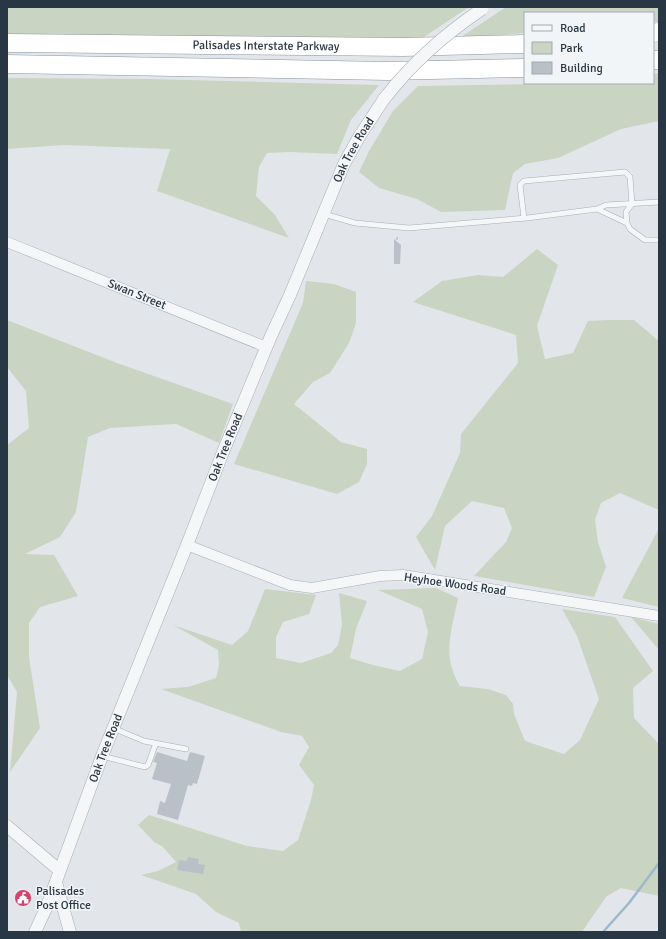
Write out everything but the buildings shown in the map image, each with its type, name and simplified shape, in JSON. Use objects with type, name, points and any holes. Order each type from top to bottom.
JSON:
[{"type":"highway","name":"Palisades Interstate Parkway","points":[[7,43],[396,48],[524,44]]},
{"type":"highway","name":"Palisades Interstate Parkway","points":[[7,64],[394,71],[524,68]]},
{"type":"street","name":"Oak Tree Road","points":[[35,932],[56,882],[102,756],[187,546],[223,452],[266,347],[290,295],[336,180],[365,127],[384,99],[428,52],[455,29],[484,8]]},
{"type":"street","name":"Swan Street","points":[[7,242],[266,347]]},
{"type":"street","name":"Heyhoe Woods Road","points":[[187,546],[290,585],[312,588],[380,576],[403,575],[659,616]]},
{"type":"street","points":[[7,826],[60,870]]},
{"type":"street","points":[[56,882],[70,932]]},
{"type":"lane","points":[[524,218],[520,185],[524,181],[625,172],[630,177],[632,204],[626,212],[627,223],[630,229],[645,240],[659,240]]},
{"type":"lane","points":[[323,214],[355,223],[409,228],[524,218],[597,209],[606,204],[659,202]]},
{"type":"lane","points":[[597,209],[627,223]]},
{"type":"lane","points":[[113,728],[144,741],[186,749]]},
{"type":"lane","points":[[102,756],[145,767],[148,765],[156,743]]},
{"type":"path","points":[[397,237],[397,242]]},
{"type":"green space","points":[[7,7],[469,7],[421,39],[7,34]]},
{"type":"green space","points":[[506,7],[659,7],[659,22],[654,22],[654,12],[524,12],[524,33],[458,39]]},
{"type":"green space","points":[[659,73],[659,121],[621,129],[558,158],[525,164],[513,173],[505,210],[441,212],[417,199],[379,188],[359,172],[369,151],[393,111],[418,86],[654,84],[654,74]]},
{"type":"green space","points":[[7,78],[150,79],[379,85],[351,120],[337,154],[290,152],[267,153],[259,167],[256,196],[275,215],[289,238],[157,191],[170,149],[64,145],[7,149]]},
{"type":"green space","points":[[537,249],[558,265],[537,326],[545,359],[573,353],[588,321],[634,320],[659,341],[659,510],[620,493],[601,503],[595,520],[598,542],[606,567],[594,597],[474,576],[506,542],[512,528],[504,508],[472,501],[445,526],[435,570],[416,537],[432,516],[460,453],[461,434],[518,363],[516,335],[413,302],[442,281],[478,275],[503,277]]},
{"type":"green space","points":[[306,281],[334,284],[356,292],[356,323],[349,343],[330,373],[313,382],[294,404],[341,442],[367,449],[367,464],[359,482],[337,494],[234,464],[303,303]]},
{"type":"green space","points":[[7,320],[117,363],[233,404],[219,443],[176,424],[110,428],[88,437],[76,512],[60,537],[25,554],[54,555],[78,596],[40,607],[29,623],[29,657],[40,728],[10,772],[17,692],[7,675],[7,445],[29,428],[26,391],[7,367]]},
{"type":"green space","points":[[659,526],[659,607],[622,598]]},
{"type":"green space","points":[[436,588],[458,598],[451,632],[449,653],[454,675],[460,686],[488,689],[506,695],[513,704],[514,714],[525,741],[564,754],[580,740],[599,699],[577,636],[562,609],[615,617],[653,671],[633,688],[634,718],[659,744],[659,896],[621,888],[606,897],[582,932],[241,932],[239,923],[216,912],[196,894],[141,875],[158,871],[176,862],[162,846],[154,842],[138,825],[149,815],[247,846],[283,851],[298,840],[311,800],[314,785],[299,765],[309,747],[302,736],[281,732],[161,689],[188,687],[216,678],[219,665],[218,650],[173,625],[232,645],[248,631],[265,589],[316,595],[309,614],[283,622],[276,637],[276,658],[301,663],[331,653],[338,645],[342,625],[339,593],[367,601],[356,629],[350,658],[400,671],[422,659],[428,632],[422,609],[378,590]]},
{"type":"green space","points":[[631,617],[659,624],[659,650]]},
{"type":"waterway","points":[[603,932],[629,903],[659,863]]},
{"type":"place","name":"Palisades Post Office","points":[[23,898]]}]
